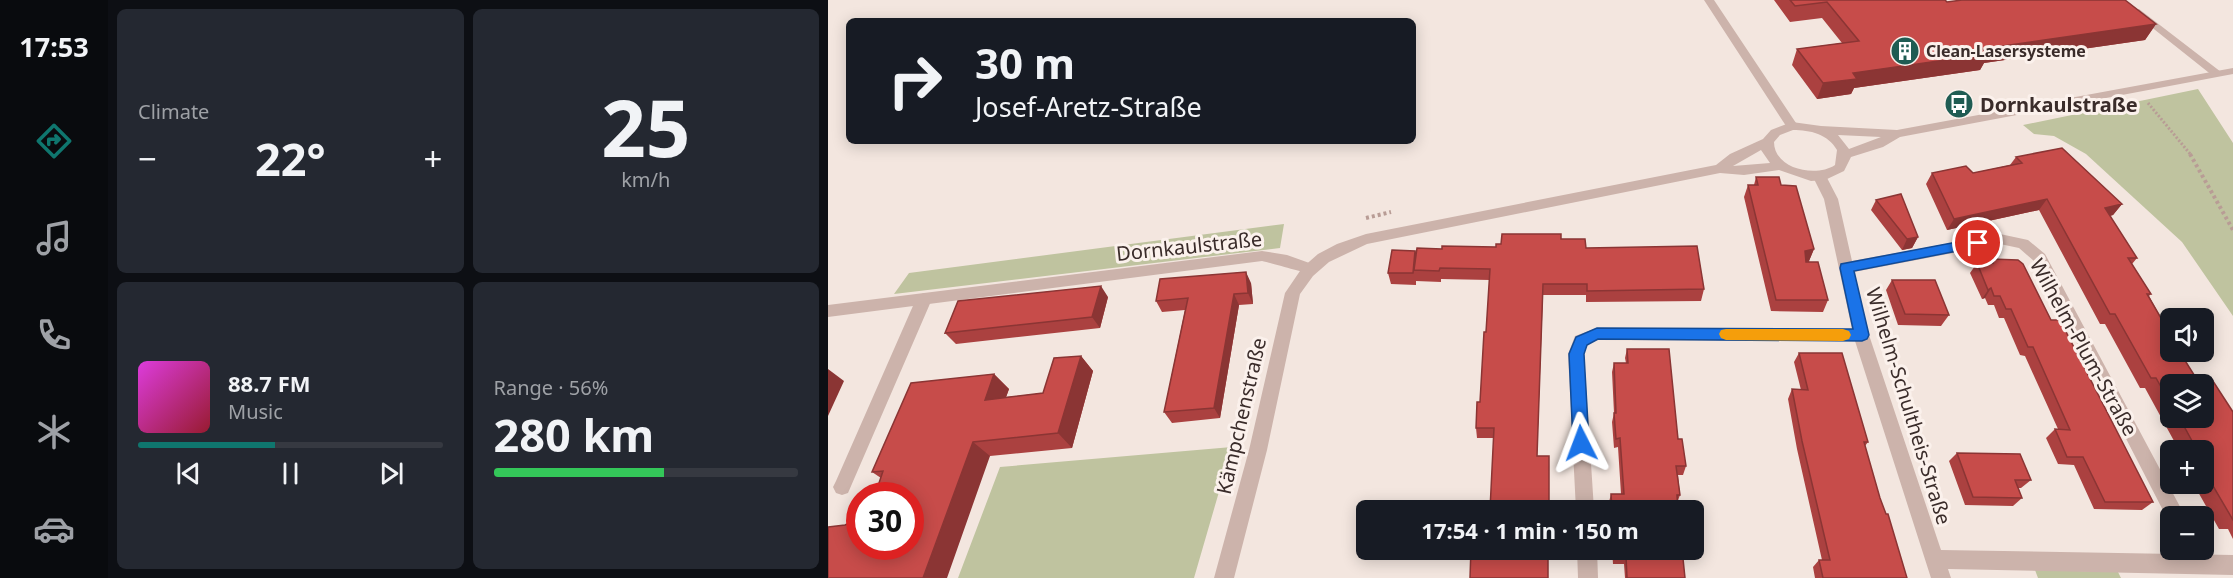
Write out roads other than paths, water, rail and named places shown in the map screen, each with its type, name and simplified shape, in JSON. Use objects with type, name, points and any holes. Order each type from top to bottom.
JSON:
[{"type":"street","points":[[1709,0],[1792,126]]},
{"type":"street","points":[[2126,1],[2217,74]]},
{"type":"street","points":[[1720,169],[1735,157],[1767,142],[1780,129],[1792,126],[1820,130],[1897,134],[2233,71]]},
{"type":"street","points":[[1310,269],[1338,248],[1366,239],[1720,169],[1744,171],[1779,166],[1805,176],[1820,177],[1840,169],[1845,162],[1845,154],[1837,140],[1820,130]]},
{"type":"street","points":[[1845,154],[1878,144],[1897,134]]},
{"type":"street","points":[[1767,142],[1767,150],[1779,166]]},
{"type":"street","name":"Wilhelm-Schultheis-Straße","points":[[1820,177],[1831,199],[1862,335],[1941,578]]},
{"type":"street","name":"Wilhelm-Plum-Straße","points":[[1846,268],[2000,239],[2022,244],[2040,258],[2171,506]]},
{"type":"street","name":"Dornkaulstraße","points":[[828,311],[1262,256],[1287,260],[1310,269]]},
{"type":"street","name":"Kämpchenstraße","points":[[1224,578],[1258,450],[1293,293],[1310,269]]},
{"type":"street","points":[[842,487],[924,299]]},
{"type":"street","points":[[1584,500],[1576,354],[1581,341],[1597,334],[1862,335]]},
{"type":"street","points":[[1934,559],[2160,557]]},
{"type":"street","points":[[1587,560],[1588,578]]},
{"type":"street","points":[[2210,560],[2233,565]]},
{"type":"place","name":"Clean-Lasersysteme","points":[[1905,51]]},
{"type":"place","name":"Dornkaulstraße","points":[[1959,104]]}]
